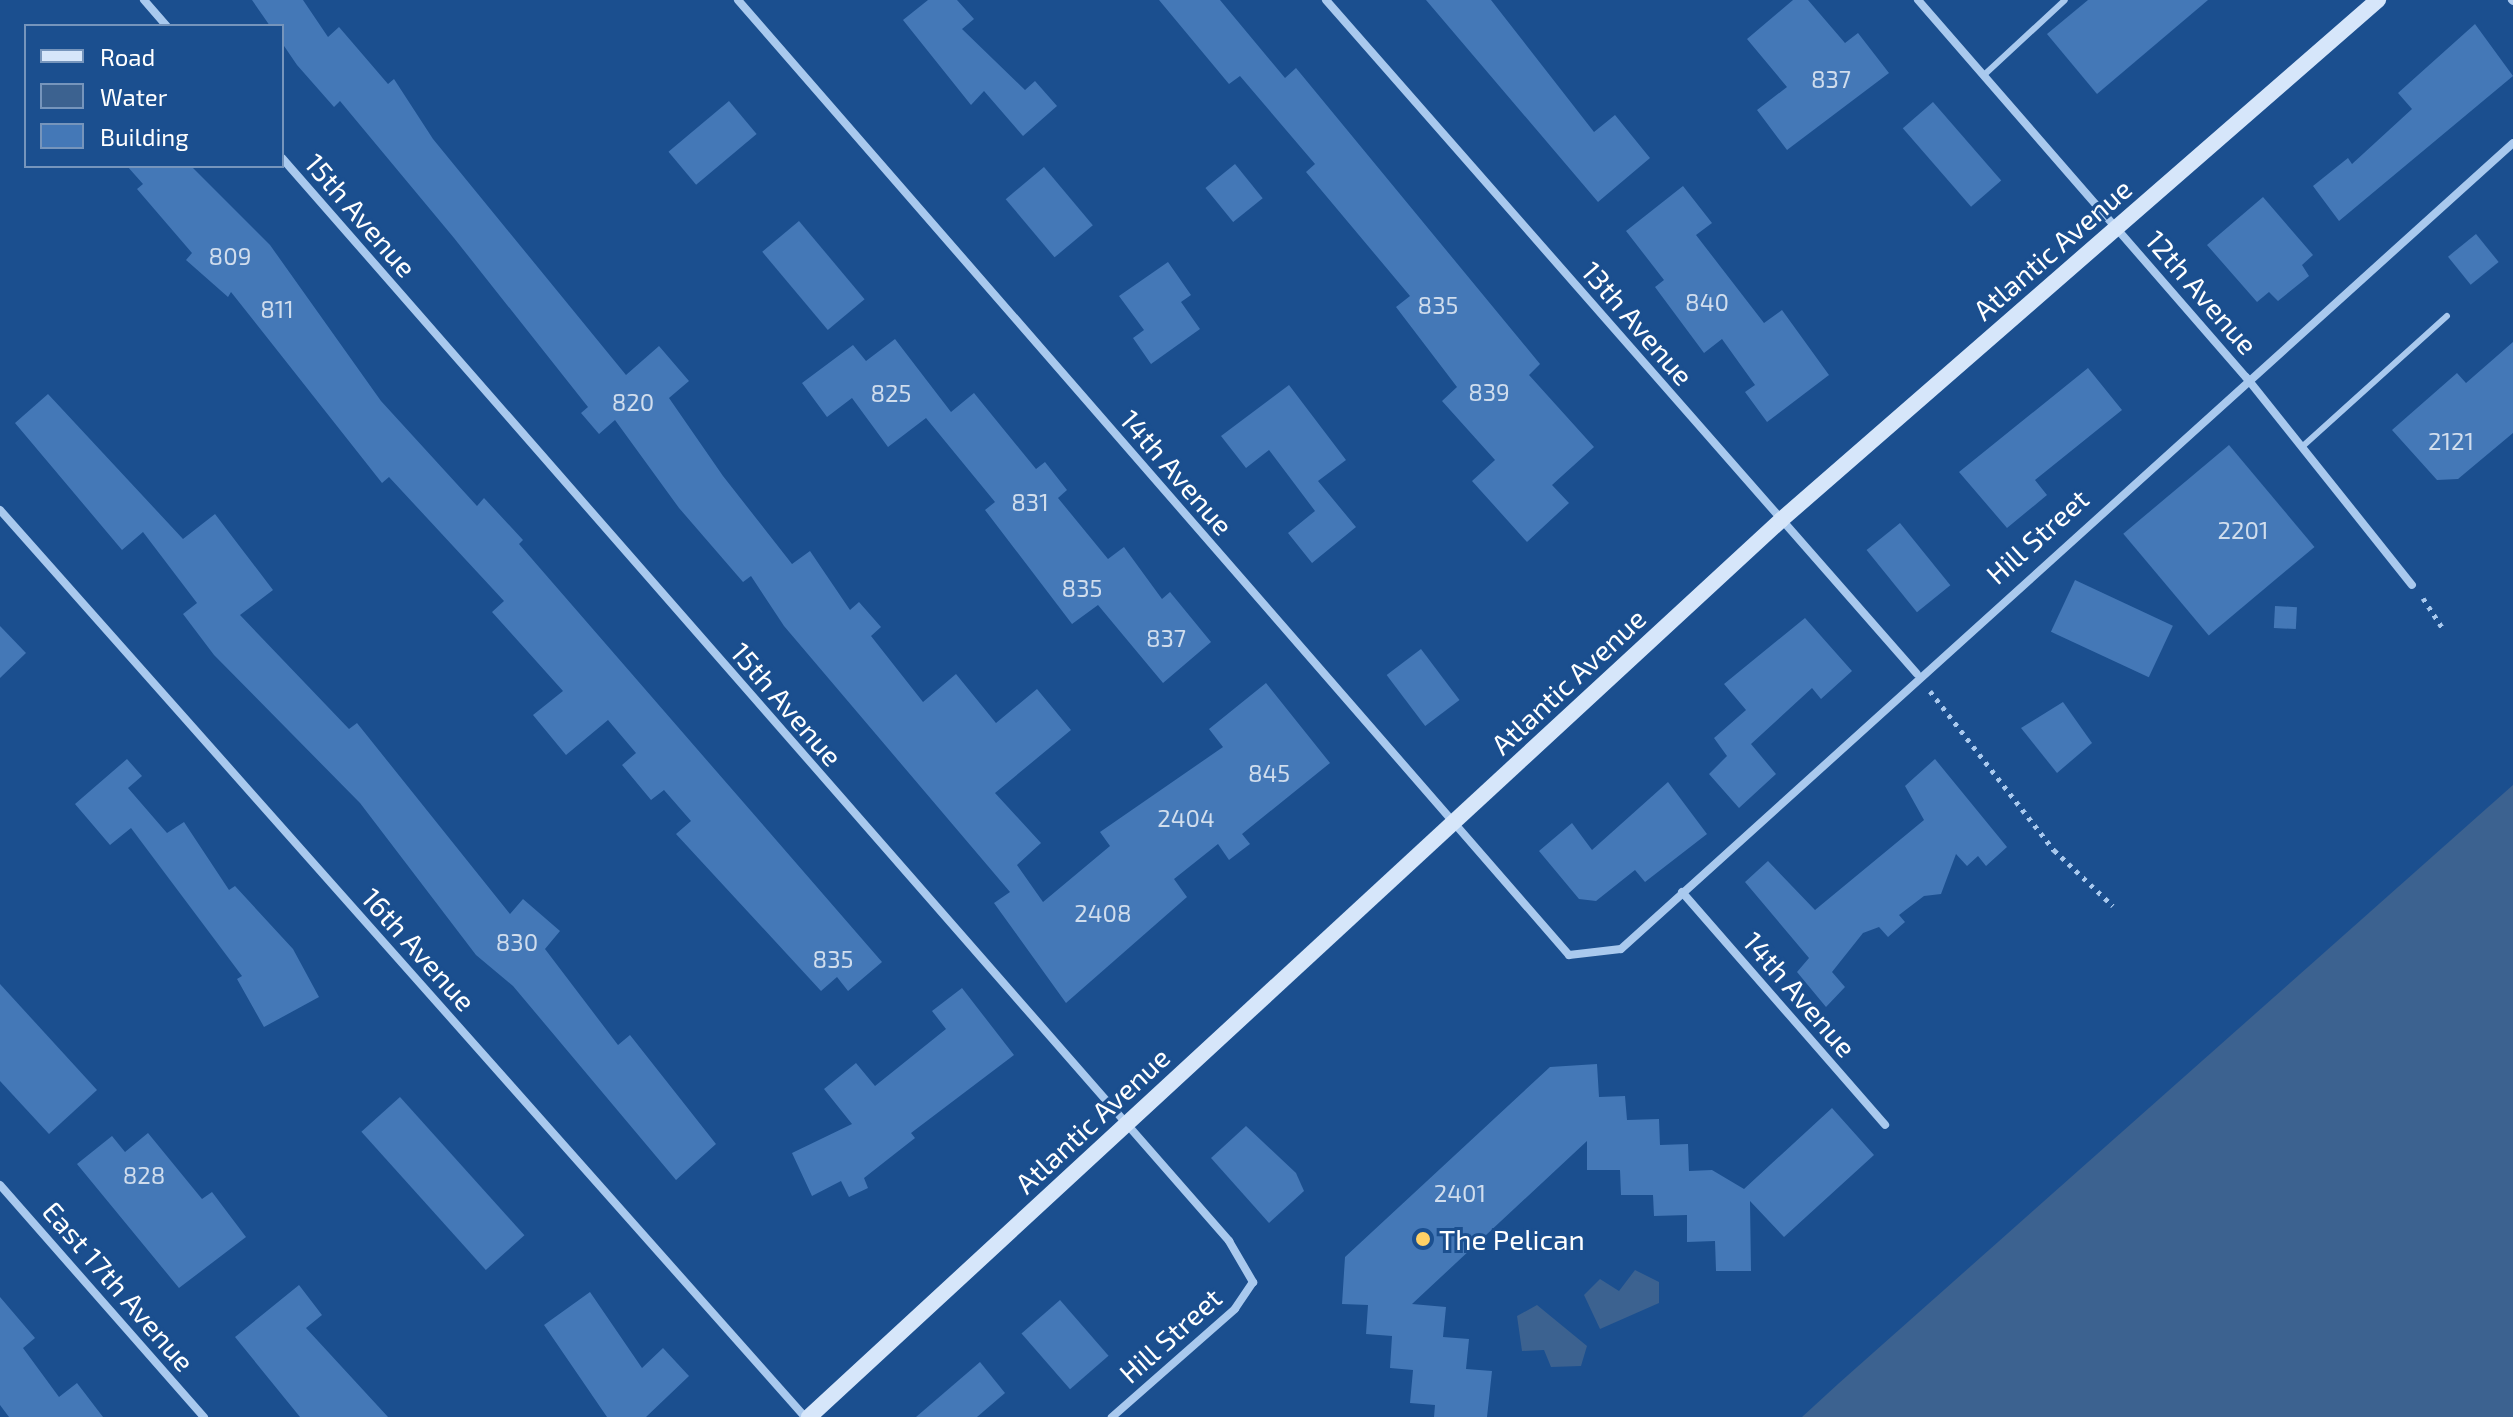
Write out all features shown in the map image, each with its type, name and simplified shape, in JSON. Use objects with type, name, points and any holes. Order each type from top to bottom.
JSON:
[{"type":"main road","name":"Atlantic Avenue","points":[[807,1417],[1781,520],[2378,0]]},
{"type":"street","points":[[144,0],[165,24]]},
{"type":"street","name":"14th Avenue","points":[[738,0],[1453,822],[1562,954],[1590,956]]},
{"type":"street","name":"13th Avenue","points":[[1326,0],[1917,674]]},
{"type":"street","name":"12th Avenue","points":[[1918,0],[2246,377],[2412,585]]},
{"type":"street","name":"Hill Street","points":[[1590,956],[1621,949],[1917,674],[2246,377],[2513,143]]},
{"type":"street","name":"15th Avenue","points":[[284,160],[1229,1241],[1253,1282]]},
{"type":"street","name":"16th Avenue","points":[[0,510],[807,1417]]},
{"type":"street","name":"14th Avenue","points":[[1682,892],[1885,1125]]},
{"type":"street","name":"East 17th Avenue","points":[[0,1185],[204,1417]]},
{"type":"street","name":"Hill Street","points":[[1112,1417],[1235,1309],[1253,1282]]},
{"type":"lane","points":[[1984,75],[2065,0]]},
{"type":"lane","points":[[2303,446],[2447,316]]},
{"type":"path","points":[[2412,585],[2442,627]]},
{"type":"path","points":[[1917,674],[2054,850],[2113,906]]},
{"type":"water","points":[[2513,785],[2513,1417],[1802,1417],[1838,1384]]},
{"type":"water","points":[[1635,1270],[1659,1282],[1659,1303],[1600,1329],[1584,1295],[1600,1279],[1619,1291]]},
{"type":"water","points":[[1537,1305],[1587,1346],[1581,1366],[1551,1367],[1544,1350],[1522,1351],[1517,1316]]},
{"type":"building","points":[[252,0],[303,0],[328,37],[339,27],[388,84],[394,79],[433,139],[626,375],[659,346],[689,381],[669,398],[723,476],[792,564],[810,551],[850,610],[859,602],[881,627],[871,636],[923,702],[956,674],[996,723],[1037,689],[1071,730],[995,793],[1041,843],[1017,865],[1043,902],[1110,846],[1100,832],[1223,747],[1209,729],[1266,683],[1330,763],[1242,834],[1250,844],[1229,860],[1218,844],[1174,879],[1187,897],[1066,1003],[994,903],[1010,892],[784,626],[751,576],[743,582],[679,508],[615,420],[599,434],[581,413],[588,407],[454,238],[340,101],[334,107],[297,65],[284,46],[284,24],[269,24]]},
{"type":"building","points":[[928,0],[957,0],[974,19],[962,29],[1025,90],[1035,81],[1057,106],[1023,136],[984,91],[971,105],[903,20]]},
{"type":"building","points":[[1159,0],[1220,0],[1285,78],[1296,68],[1540,364],[1529,375],[1594,447],[1552,485],[1569,503],[1527,542],[1472,481],[1495,460],[1442,401],[1457,387],[1396,307],[1410,296],[1306,172],[1315,164],[1240,76],[1229,84]]},
{"type":"building","points":[[1426,0],[1491,0],[1594,132],[1615,115],[1650,158],[1598,202]]},
{"type":"building","points":[[1793,0],[1808,0],[1845,43],[1858,33],[1889,73],[1787,150],[1757,110],[1787,87],[1747,39]]},
{"type":"building","points":[[2088,0],[2208,0],[2097,94],[2047,34]]},
{"type":"building","points":[[2475,24],[2513,76],[2339,221],[2313,186],[2348,158],[2352,164],[2412,109],[2398,93]]},
{"type":"building","points":[[729,101],[757,134],[696,185],[668,152]]},
{"type":"building","points":[[1933,102],[2001,180],[1971,207],[1903,128]]},
{"type":"building","points":[[1235,164],[1263,198],[1233,222],[1205,188]]},
{"type":"building","points":[[1044,167],[1093,225],[1055,257],[1006,199]]},
{"type":"building","points":[[129,168],[193,168],[270,245],[381,401],[477,506],[484,498],[523,540],[519,544],[882,962],[848,991],[837,977],[821,991],[676,834],[691,821],[664,790],[651,800],[622,765],[636,753],[608,720],[566,755],[533,715],[563,691],[492,612],[504,601],[389,477],[382,483],[231,292],[228,297],[186,260],[192,253],[137,189],[143,184]]},
{"type":"building","points":[[1683,186],[1712,223],[1696,235],[1764,323],[1782,310],[1829,375],[1767,422],[1745,392],[1755,385],[1722,339],[1704,353],[1655,287],[1664,280],[1626,231]]},
{"type":"building","points":[[2263,197],[2313,255],[2302,265],[2309,276],[2278,301],[2269,292],[2257,302],[2207,245]]},
{"type":"building","points":[[799,221],[865,299],[828,330],[762,252]]},
{"type":"building","points":[[2476,234],[2499,262],[2471,285],[2448,257]]},
{"type":"building","points":[[1168,262],[1191,295],[1181,302],[1200,329],[1151,364],[1133,338],[1144,330],[1119,296]]},
{"type":"building","points":[[895,339],[951,412],[974,393],[1036,469],[1045,462],[1067,490],[1058,498],[1108,559],[1124,547],[1162,599],[1170,592],[1211,642],[1163,683],[1098,605],[1072,624],[985,510],[995,502],[926,418],[888,447],[852,398],[827,417],[802,383],[853,345],[866,361]]},
{"type":"building","points":[[2513,342],[2513,433],[2458,479],[2437,480],[2392,430],[2457,373],[2466,383]]},
{"type":"building","points":[[2088,368],[2122,410],[2035,480],[2047,495],[2007,528],[1959,472]]},
{"type":"building","points":[[1289,385],[1346,460],[1318,481],[1356,527],[1312,563],[1288,533],[1315,511],[1269,450],[1246,468],[1221,436]]},
{"type":"building","points":[[48,394],[183,539],[215,514],[273,590],[240,615],[349,729],[357,723],[510,914],[523,899],[560,931],[545,949],[618,1045],[630,1035],[716,1144],[676,1180],[513,986],[476,955],[360,803],[214,655],[183,614],[197,603],[143,532],[122,550],[15,423]]},
{"type":"building","points":[[2229,445],[2314,547],[2209,636],[2123,534]]},
{"type":"building","points":[[1900,523],[1950,585],[1917,612],[1867,550]]},
{"type":"building","points":[[2075,580],[2173,626],[2149,677],[2051,632]]},
{"type":"building","points":[[2275,606],[2297,607],[2296,629],[2274,628]]},
{"type":"building","points":[[1805,618],[1852,671],[1821,699],[1812,688],[1751,744],[1776,774],[1739,808],[1709,774],[1727,756],[1714,738],[1746,710],[1724,684]]},
{"type":"building","points":[[0,626],[26,653],[0,678]]},
{"type":"building","points":[[1421,649],[1460,700],[1425,726],[1387,675]]},
{"type":"building","points":[[2063,702],[2092,743],[2057,773],[2021,728]]},
{"type":"building","points":[[127,759],[142,776],[128,788],[167,833],[184,822],[229,890],[235,886],[293,949],[319,997],[264,1027],[237,979],[242,976],[131,828],[110,845],[75,804]]},
{"type":"building","points":[[1935,759],[2007,847],[1986,866],[1978,856],[1967,866],[1956,854],[1941,894],[1924,896],[1899,915],[1905,922],[1888,937],[1879,927],[1863,933],[1832,972],[1845,987],[1826,1007],[1797,972],[1809,958],[1745,882],[1768,861],[1815,910],[1924,820],[1905,786]]},
{"type":"building","points":[[1668,782],[1707,834],[1645,882],[1635,870],[1596,901],[1579,899],[1539,851],[1572,823],[1592,850]]},
{"type":"building","points":[[0,984],[97,1090],[49,1134],[0,1081]]},
{"type":"building","points":[[962,988],[1014,1055],[911,1133],[915,1138],[864,1178],[868,1188],[849,1197],[841,1181],[812,1196],[792,1153],[852,1124],[824,1089],[856,1063],[875,1086],[946,1029],[932,1011]]},
{"type":"building","name":"The Pelican","points":[[1597,1064],[1599,1097],[1625,1096],[1627,1120],[1659,1119],[1660,1145],[1688,1144],[1689,1171],[1712,1170],[1744,1189],[1832,1108],[1874,1155],[1784,1237],[1750,1201],[1751,1271],[1716,1271],[1715,1241],[1687,1242],[1687,1215],[1654,1216],[1653,1195],[1621,1195],[1620,1170],[1587,1170],[1587,1141],[1412,1304],[1446,1307],[1443,1337],[1469,1339],[1466,1369],[1492,1371],[1487,1417],[1434,1417],[1435,1405],[1410,1403],[1413,1370],[1390,1368],[1392,1336],[1366,1334],[1368,1305],[1342,1304],[1345,1257],[1550,1067]]},
{"type":"building","points":[[400,1097],[524,1235],[486,1270],[361,1132]]},
{"type":"building","points":[[1246,1126],[1296,1173],[1304,1191],[1269,1223],[1211,1158]]},
{"type":"building","points":[[148,1133],[202,1199],[212,1192],[246,1237],[179,1288],[77,1164],[112,1136],[125,1152]]},
{"type":"building","points":[[299,1285],[322,1315],[306,1328],[388,1417],[300,1417],[235,1337]]},
{"type":"building","points":[[590,1292],[642,1368],[663,1348],[689,1376],[646,1417],[607,1417],[544,1325]]},
{"type":"building","points":[[0,1297],[35,1338],[23,1348],[59,1397],[77,1383],[103,1417],[9,1417],[0,1405]]},
{"type":"building","points":[[1060,1300],[1109,1356],[1070,1389],[1022,1333]]},
{"type":"building","points":[[980,1362],[1005,1393],[977,1417],[916,1417]]},
{"type":"place","name":"The Pelican","points":[[1423,1239]]}]
